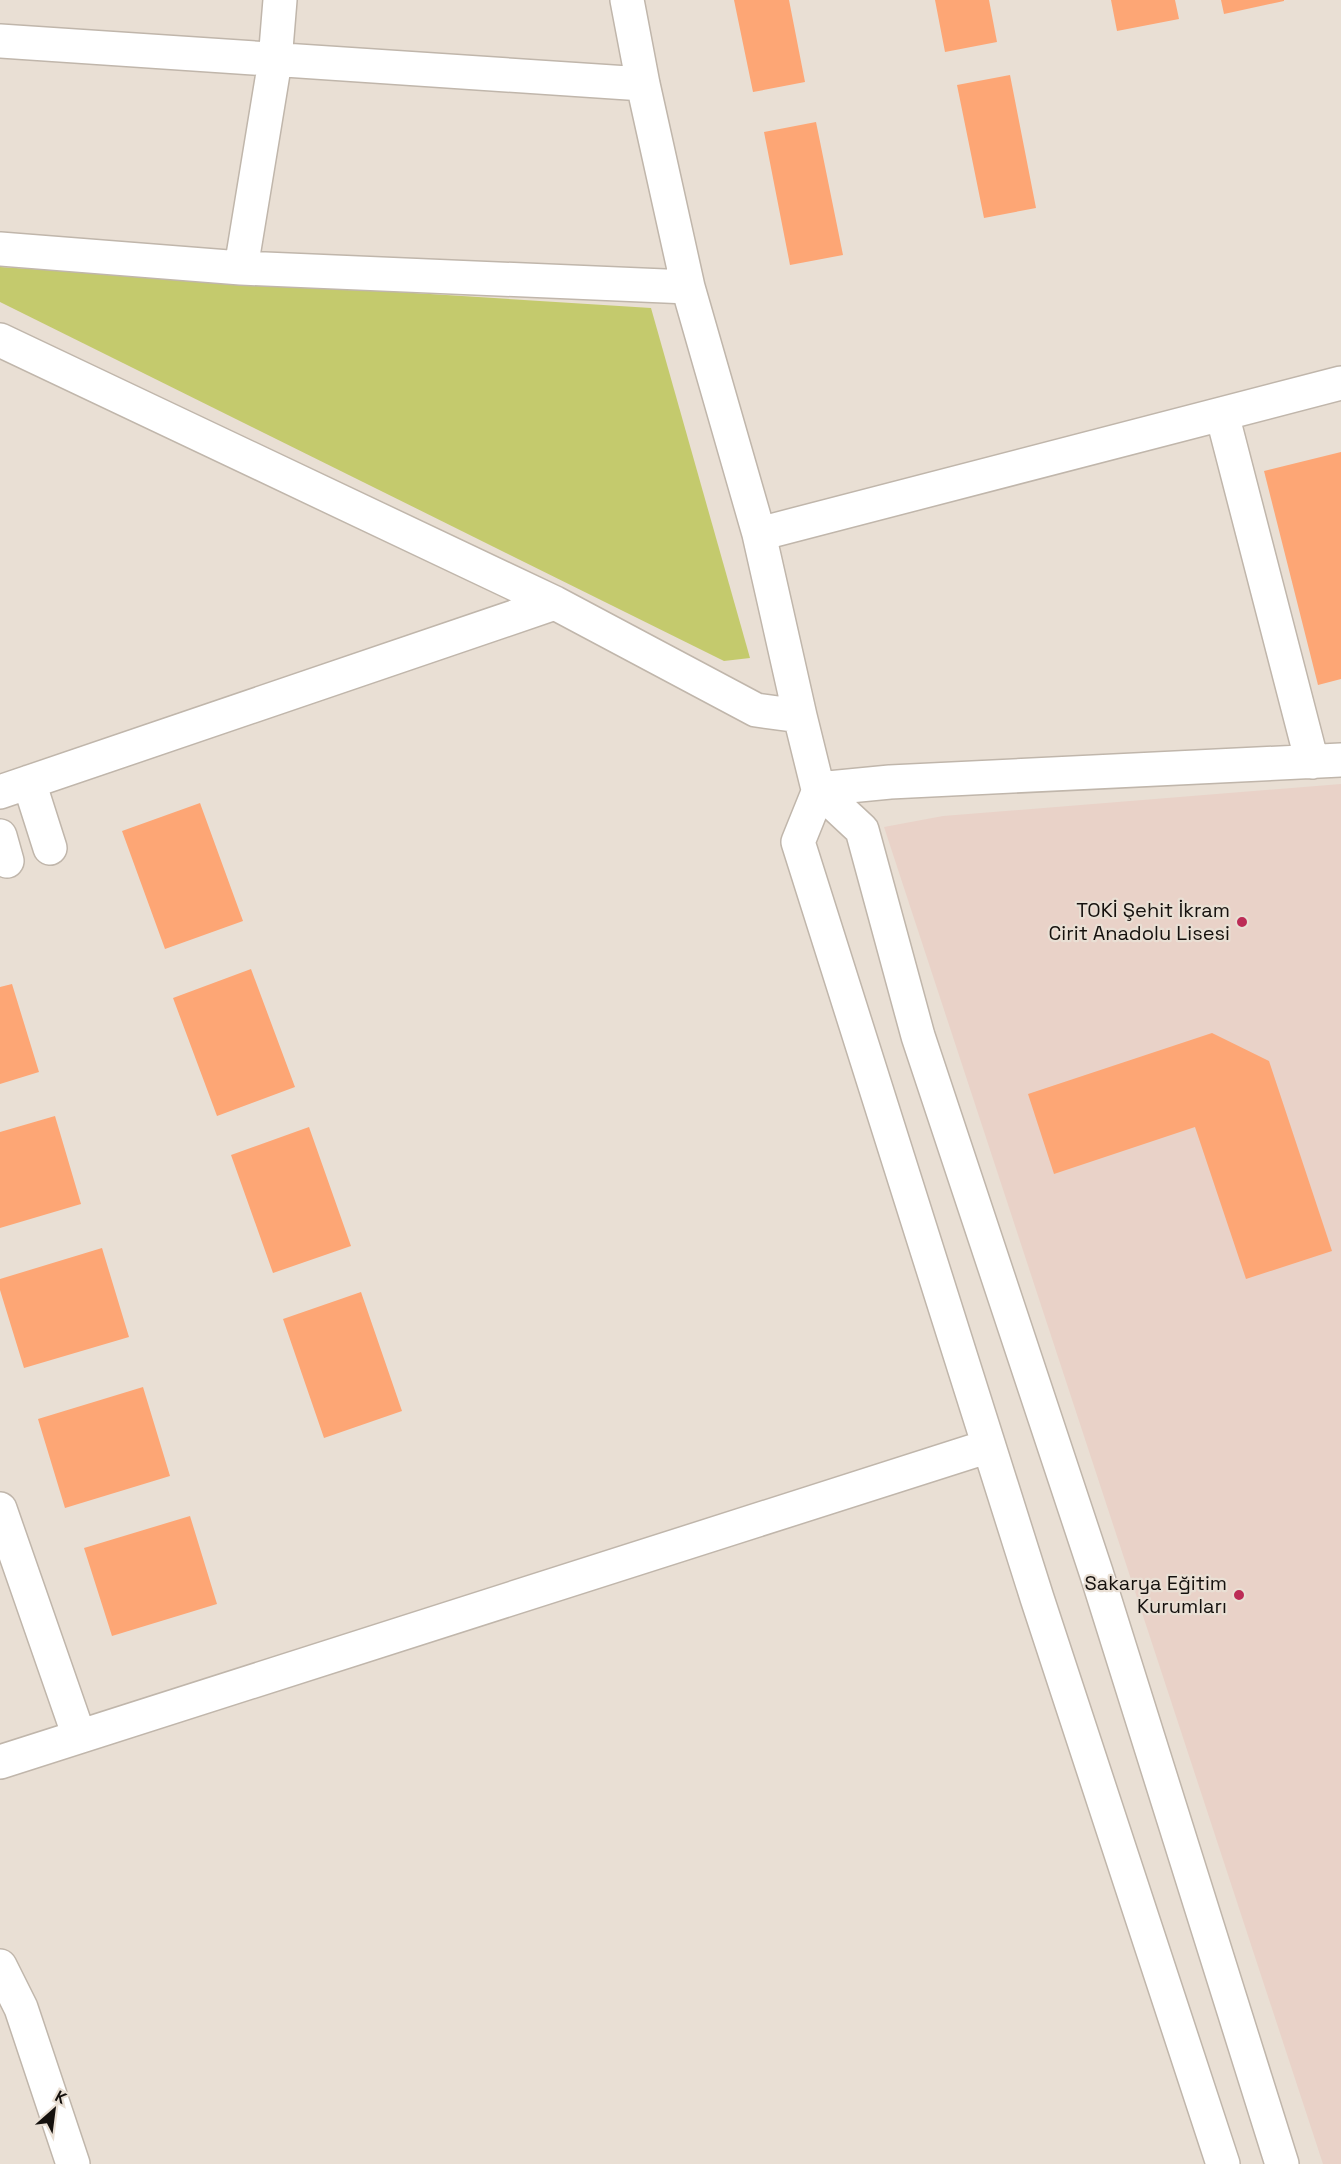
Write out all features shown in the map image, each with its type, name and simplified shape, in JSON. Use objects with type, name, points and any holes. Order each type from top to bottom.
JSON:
[{"type":"street","points":[[242,267],[275,61],[280,0]]},
{"type":"street","points":[[627,0],[643,84],[688,287],[759,534],[819,789],[862,830],[918,1036],[1096,1572],[1282,2164]]},
{"type":"street","points":[[0,41],[643,84]]},
{"type":"street","points":[[0,249],[242,267],[688,287]]},
{"type":"street","points":[[0,340],[555,603],[756,710],[800,716]]},
{"type":"street","points":[[759,534],[1341,382]]},
{"type":"street","points":[[819,789],[890,782],[1327,761],[1222,414]]},
{"type":"street","points":[[50,848],[15,787],[555,603]]},
{"type":"street","points":[[819,789],[798,842],[1037,1598],[1223,2164]]},
{"type":"street","points":[[0,1762],[989,1446]]},
{"type":"street","points":[[0,1509],[79,1736]]},
{"type":"street","points":[[0,1966],[21,2008],[73,2164]]},
{"type":"shaded area","name":"Sakarya Eğitim Kurumları","points":[[1341,784],[1341,2164],[1323,2164],[884,827],[943,816]]},
{"type":"green space","points":[[0,267],[651,308],[750,658],[724,661],[0,302]]},
{"type":"building","points":[[734,0],[789,0],[805,82],[753,92]]},
{"type":"building","points":[[935,0],[989,0],[997,42],[945,52]]},
{"type":"building","points":[[1111,0],[1175,0],[1179,19],[1117,31]]},
{"type":"building","points":[[1221,0],[1284,0],[1284,1],[1224,14]]},
{"type":"building","points":[[1010,75],[1036,208],[984,218],[957,85]]},
{"type":"building","points":[[816,122],[843,255],[790,265],[764,132]]},
{"type":"building","points":[[1341,452],[1341,679],[1318,685],[1264,471]]},
{"type":"building","points":[[200,803],[243,921],[165,949],[122,831]]},
{"type":"building","points":[[251,969],[295,1087],[217,1116],[173,998]]},
{"type":"building","points":[[12,984],[39,1072],[0,1084],[0,987]]},
{"type":"building","points":[[1212,1033],[1269,1061],[1332,1251],[1246,1279],[1195,1127],[1054,1174],[1028,1094]]},
{"type":"building","points":[[55,1116],[81,1204],[0,1228],[0,1132]]},
{"type":"building","points":[[309,1127],[351,1246],[273,1273],[231,1155]]},
{"type":"building","points":[[102,1248],[129,1337],[24,1368],[0,1290],[0,1279]]},
{"type":"building","points":[[361,1292],[402,1411],[324,1438],[283,1319]]},
{"type":"building","points":[[143,1387],[170,1476],[65,1508],[38,1419]]},
{"type":"building","points":[[190,1516],[217,1604],[112,1636],[84,1548]]},
{"type":"place","name":"TOKİ Şehit İkram Cirit Anadolu Lisesi","points":[[1242,922]]},
{"type":"place","name":"Sakarya Eğitim Kurumları","points":[[1239,1595]]}]
